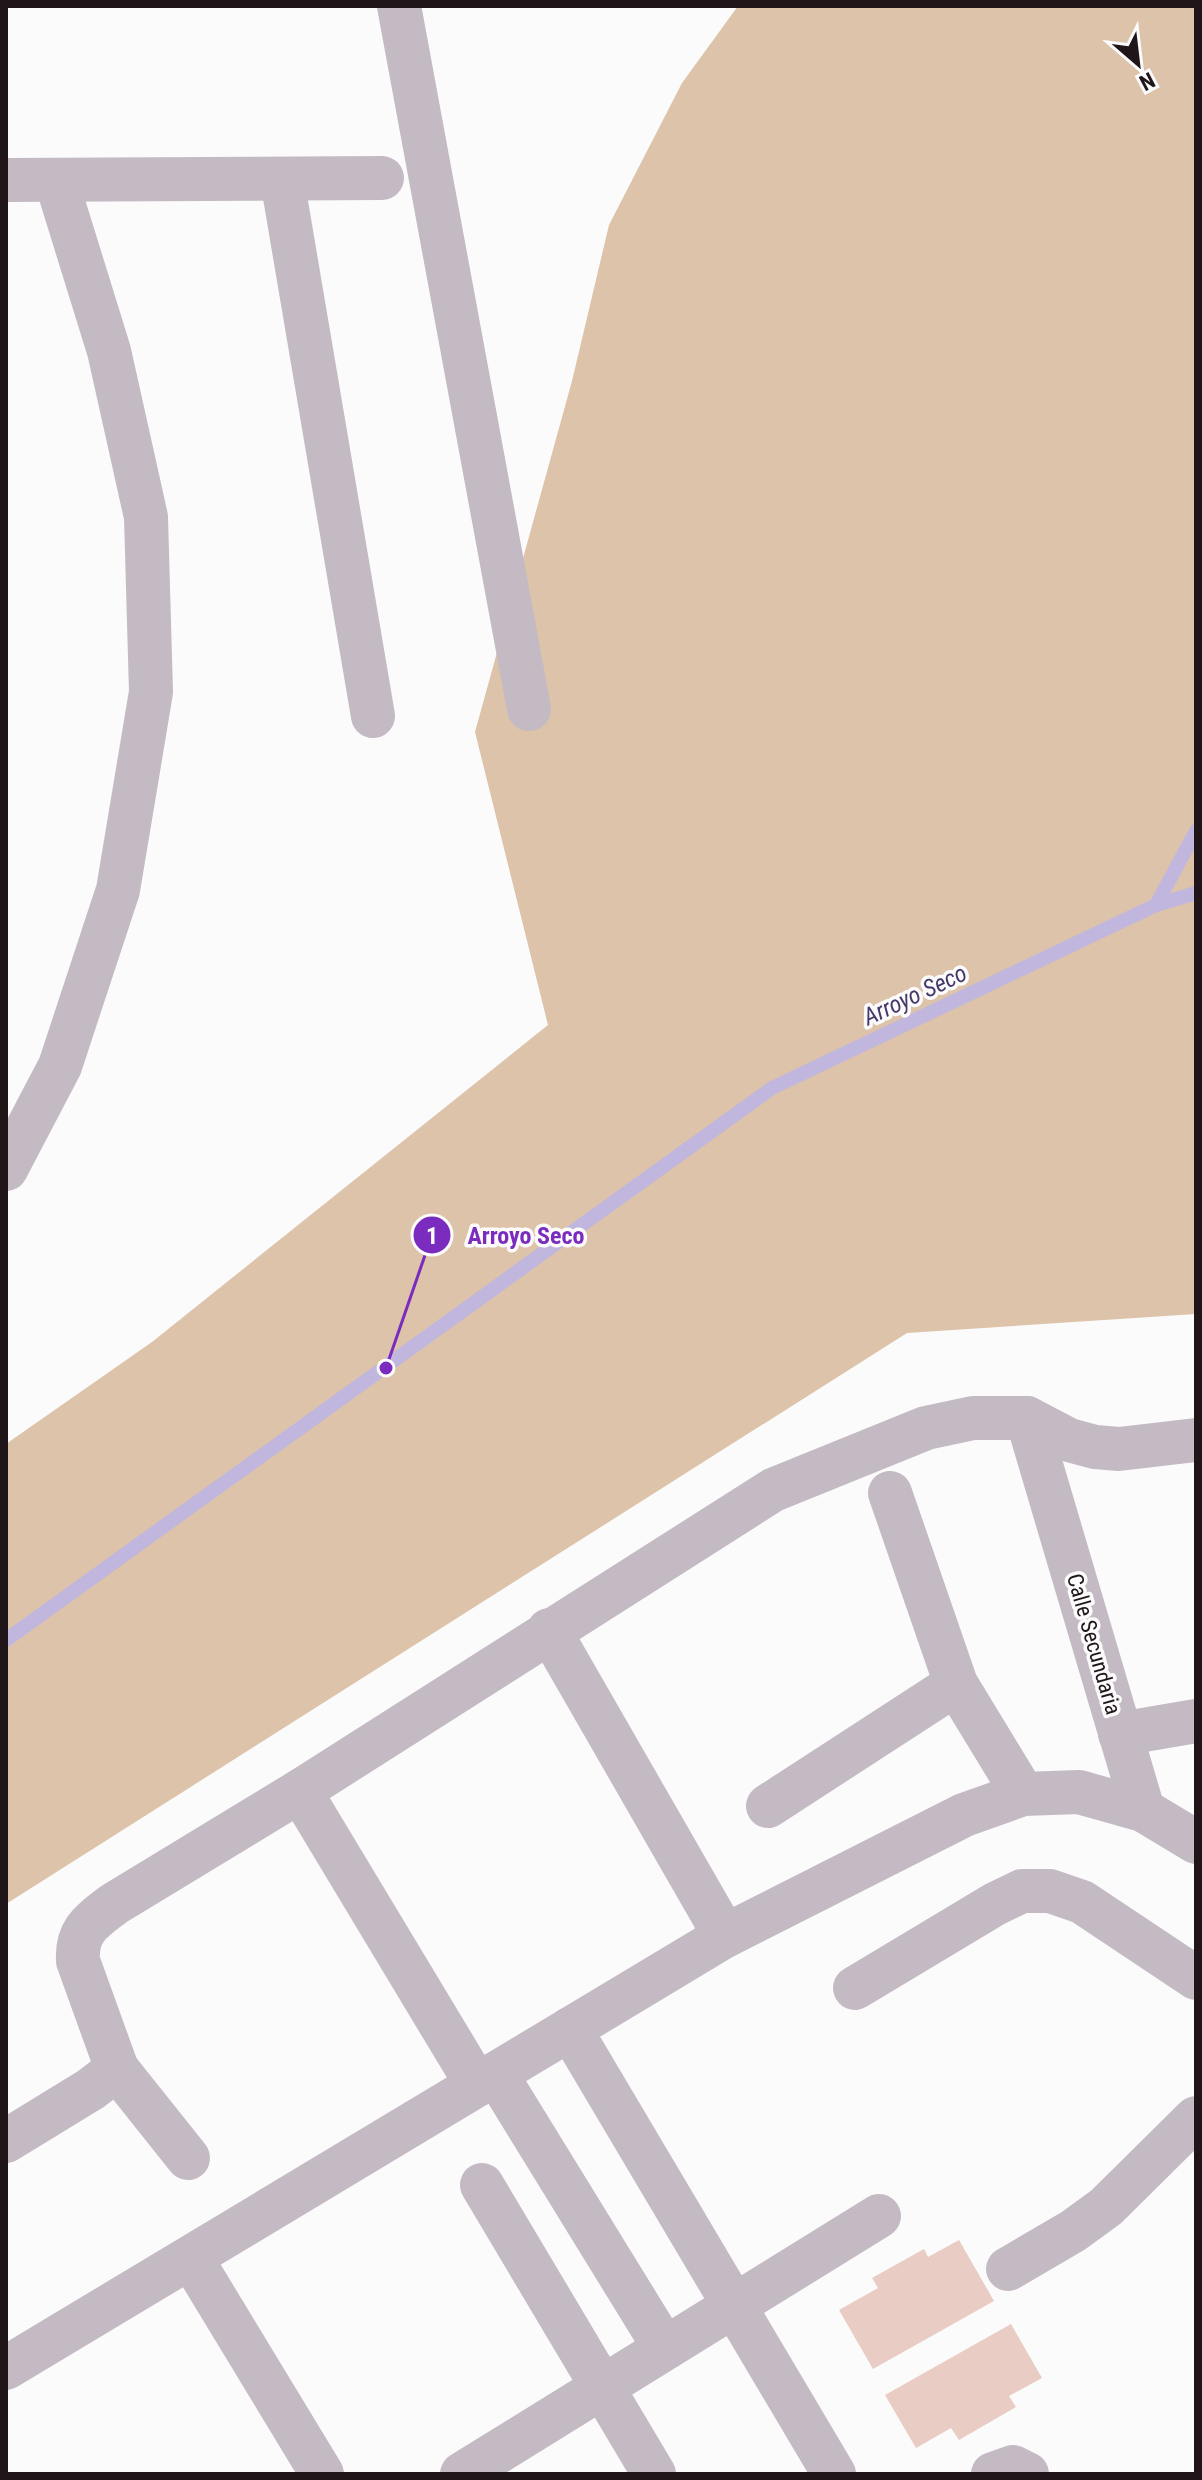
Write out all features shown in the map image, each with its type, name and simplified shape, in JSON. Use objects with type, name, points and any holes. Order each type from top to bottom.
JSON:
[{"type":"street","points":[[399,6],[529,709]]},
{"type":"street","points":[[6,180],[382,178]]},
{"type":"street","points":[[282,179],[373,716]]},
{"type":"street","points":[[6,1169],[60,1066],[118,890],[151,692],[146,517],[109,351],[56,180]]},
{"type":"street","points":[[188,2158],[117,2069],[78,1961],[77,1943],[89,1923],[114,1904],[300,1791],[773,1490],[926,1428],[973,1418],[1027,1418],[1069,1440],[1095,1447],[1119,1449],[1196,1440]]},
{"type":"street","name":"Calle Secundaria","points":[[1027,1418],[1143,1810]]},
{"type":"street","points":[[890,1493],[956,1684],[1023,1794]]},
{"type":"street","points":[[549,1630],[725,1936]]},
{"type":"street","points":[[768,1806],[956,1684]]},
{"type":"street","points":[[1120,1734],[1196,1721]]},
{"type":"street","points":[[300,1791],[486,2080],[664,2347]]},
{"type":"street","points":[[6,2368],[725,1936],[964,1815],[1023,1794],[1079,1792],[1143,1810],[1196,1842]]},
{"type":"street","points":[[855,1988],[1022,1891],[1050,1891],[1082,1902],[1196,1978]]},
{"type":"street","points":[[570,2029],[834,2474]]},
{"type":"street","points":[[6,2141],[91,2089],[117,2069]]},
{"type":"street","points":[[1008,2269],[1073,2231],[1106,2207],[1196,2118]]},
{"type":"street","points":[[482,2185],[654,2474]]},
{"type":"street","points":[[462,2474],[879,2216]]},
{"type":"street","points":[[191,2258],[322,2474]]},
{"type":"street","points":[[993,2474],[1013,2467],[1027,2474]]},
{"type":"shaded area","points":[[738,6],[1196,6],[1196,1314],[907,1333],[6,1904],[6,1444],[152,1342],[548,1025],[475,732],[572,381],[609,225],[682,83]]},
{"type":"building","points":[[959,2240],[994,2301],[873,2369],[839,2310],[878,2288],[872,2278],[924,2249],[928,2257]]},
{"type":"building","points":[[1011,2324],[1042,2378],[1009,2396],[1016,2407],[959,2440],[951,2428],[916,2448],[885,2395]]},
{"type":"waterway","points":[[1156,905],[1196,831]]},
{"type":"waterway","name":"Arroyo Seco","points":[[6,1640],[772,1088],[1156,905],[1196,893]]},
{"type":"place","name":"Arroyo Seco","points":[[386,1368]]}]
